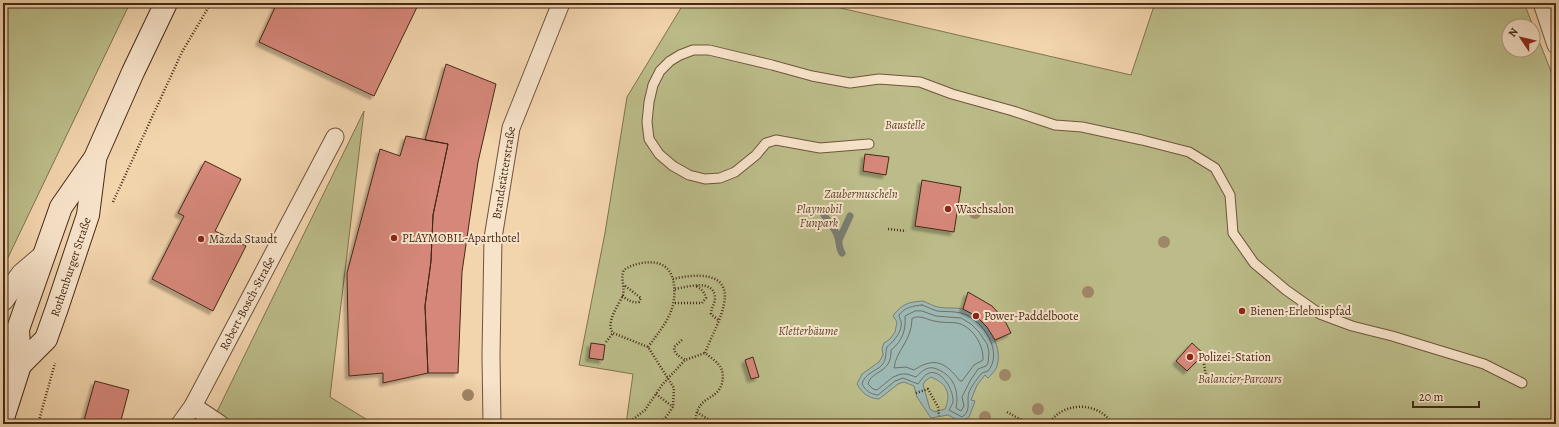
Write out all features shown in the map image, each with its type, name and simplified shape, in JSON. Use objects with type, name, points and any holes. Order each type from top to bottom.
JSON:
[{"type":"main road","name":"Rothenburger Straße","points":[[3,418],[18,329],[42,257],[61,207],[95,158],[133,72],[166,3]]},
{"type":"main road","name":"Rothenburger Straße","points":[[11,364],[46,339],[88,215],[95,158]]},
{"type":"street","name":"Brandstätterstraße","points":[[492,424],[491,356],[493,238],[508,144],[511,128],[561,3]]},
{"type":"street","points":[[1542,3],[1556,45]]},
{"type":"street","name":"Robert-Bosch-Straße","points":[[180,424],[193,406],[335,137]]},
{"type":"street","points":[[3,300],[22,274],[42,257]]},
{"type":"street","points":[[3,351],[11,364]]},
{"type":"street","points":[[193,406],[220,424]]},
{"type":"lane","points":[[869,144],[820,148],[776,140],[766,143],[756,155],[735,172],[720,178],[705,179],[689,175],[673,166],[658,154],[649,139],[647,122],[649,102],[660,71],[670,61],[693,50],[708,50],[812,76],[850,83],[879,79],[920,82],[952,94],[1013,111],[1055,125],[1082,127],[1189,152],[1215,168],[1230,195],[1233,233],[1254,263],[1286,290],[1320,314],[1352,326],[1392,336],[1484,364],[1522,383]]},
{"type":"path","points":[[111,208],[126,172],[182,52],[211,3]]},
{"type":"path","points":[[888,228],[906,231]]},
{"type":"path","points":[[613,333],[611,330],[614,312],[622,296],[622,274],[624,270],[648,262],[662,264],[667,268],[673,279],[675,303],[670,316],[648,347]]},
{"type":"path","points":[[635,424],[632,420],[645,410],[668,378],[685,360],[705,353],[724,304],[725,294],[722,285],[717,279],[699,275],[673,279]]},
{"type":"path","points":[[622,296],[635,303],[639,302],[641,298],[623,285]]},
{"type":"path","points":[[675,289],[695,285],[704,286],[713,292],[715,301],[711,314],[718,320]]},
{"type":"path","points":[[675,303],[702,303],[706,298],[704,291],[695,285]]},
{"type":"path","points":[[606,342],[613,333]]},
{"type":"path","points":[[613,333],[648,347],[674,388],[673,406],[666,417],[659,424]]},
{"type":"path","points":[[682,340],[674,347],[674,353],[685,360]]},
{"type":"path","points":[[695,424],[700,405],[716,394],[722,384],[720,368],[705,353]]},
{"type":"path","points":[[38,424],[56,357]]},
{"type":"path","points":[[1204,364],[1206,376]]},
{"type":"path","points":[[916,393],[928,389],[938,407],[939,416]]},
{"type":"path","points":[[656,394],[673,406]]},
{"type":"path","points":[[1049,424],[1061,412],[1074,407],[1087,407],[1100,412],[1112,424]]},
{"type":"path","points":[[697,412],[705,418],[710,419],[713,424]]},
{"type":"path","points":[[1007,412],[1029,424]]},
{"type":"green space","points":[[3,3],[130,3],[3,268]]},
{"type":"green space","name":"Playmobil Funpark","points":[[684,3],[819,3],[1131,75],[1155,3],[1524,3],[1530,18],[1501,18],[1501,58],[1541,58],[1541,46],[1556,84],[1556,424],[626,424],[633,374],[579,365],[605,233],[627,97]]},
{"type":"green space","points":[[364,111],[330,397],[374,424],[211,424]]},
{"type":"water","name":"Power-Paddelboote","points":[[923,301],[941,308],[957,308],[970,312],[978,317],[995,340],[998,357],[996,368],[988,378],[985,375],[977,385],[971,400],[975,401],[969,417],[961,422],[948,415],[931,418],[917,397],[914,386],[904,382],[898,384],[879,399],[866,395],[857,384],[862,374],[879,362],[883,355],[882,348],[884,343],[890,339],[895,332],[897,322],[893,316],[902,306]],"holes":[[[931,377],[936,379],[946,389],[948,398],[945,409],[935,412],[930,409],[923,385],[925,381]]]},
{"type":"building","points":[[277,3],[419,3],[374,96],[259,42]]},
{"type":"building","points":[[446,64],[496,84],[478,162],[462,272],[458,373],[428,373],[425,306],[431,261],[433,215],[448,144],[425,140]]},
{"type":"building","name":"PLAYMOBIL-Aparthotel","points":[[406,136],[448,144],[433,215],[431,261],[425,306],[428,373],[383,383],[383,373],[349,376],[347,273],[380,149],[400,156]]},
{"type":"building","points":[[865,154],[889,157],[886,175],[863,171]]},
{"type":"building","name":"Mazda Staudt","points":[[205,161],[241,179],[215,231],[246,246],[213,311],[152,279],[184,216],[178,213]]},
{"type":"building","points":[[922,180],[961,187],[954,232],[915,226]]},
{"type":"building","points":[[968,292],[992,306],[1004,319],[1011,333],[995,340],[987,327],[976,316],[963,309]]},
{"type":"building","points":[[591,343],[605,345],[603,360],[589,358]]},
{"type":"building","name":"Polizei-Station","points":[[1192,343],[1204,354],[1187,371],[1176,361]]},
{"type":"building","points":[[753,357],[759,377],[751,379],[745,360]]},
{"type":"building","points":[[95,381],[129,390],[120,424],[83,424]]},
{"type":"waterway","points":[[824,215],[836,232],[842,253]]},
{"type":"waterway","points":[[839,240],[850,216]]},
{"type":"place","name":"Waschsalon","points":[[948,209]]},
{"type":"place","name":"PLAYMOBIL-Aparthotel","points":[[394,238]]},
{"type":"place","name":"Mazda Staudt","points":[[201,239]]},
{"type":"place","name":"Bienen-Erlebnispfad","points":[[1242,311]]},
{"type":"place","name":"Power-Paddelboote","points":[[976,316]]},
{"type":"place","name":"Polizei-Station","points":[[1190,357]]},
{"type":"park label","name":"Baustelle","points":[[905,125]]},
{"type":"park label","name":"Zaubermuscheln","points":[[861,194]]},
{"type":"park label","name":"Kletterbäume","points":[[808,331]]},
{"type":"park label","name":"Balancier-Parcours","points":[[1240,379]]}]
